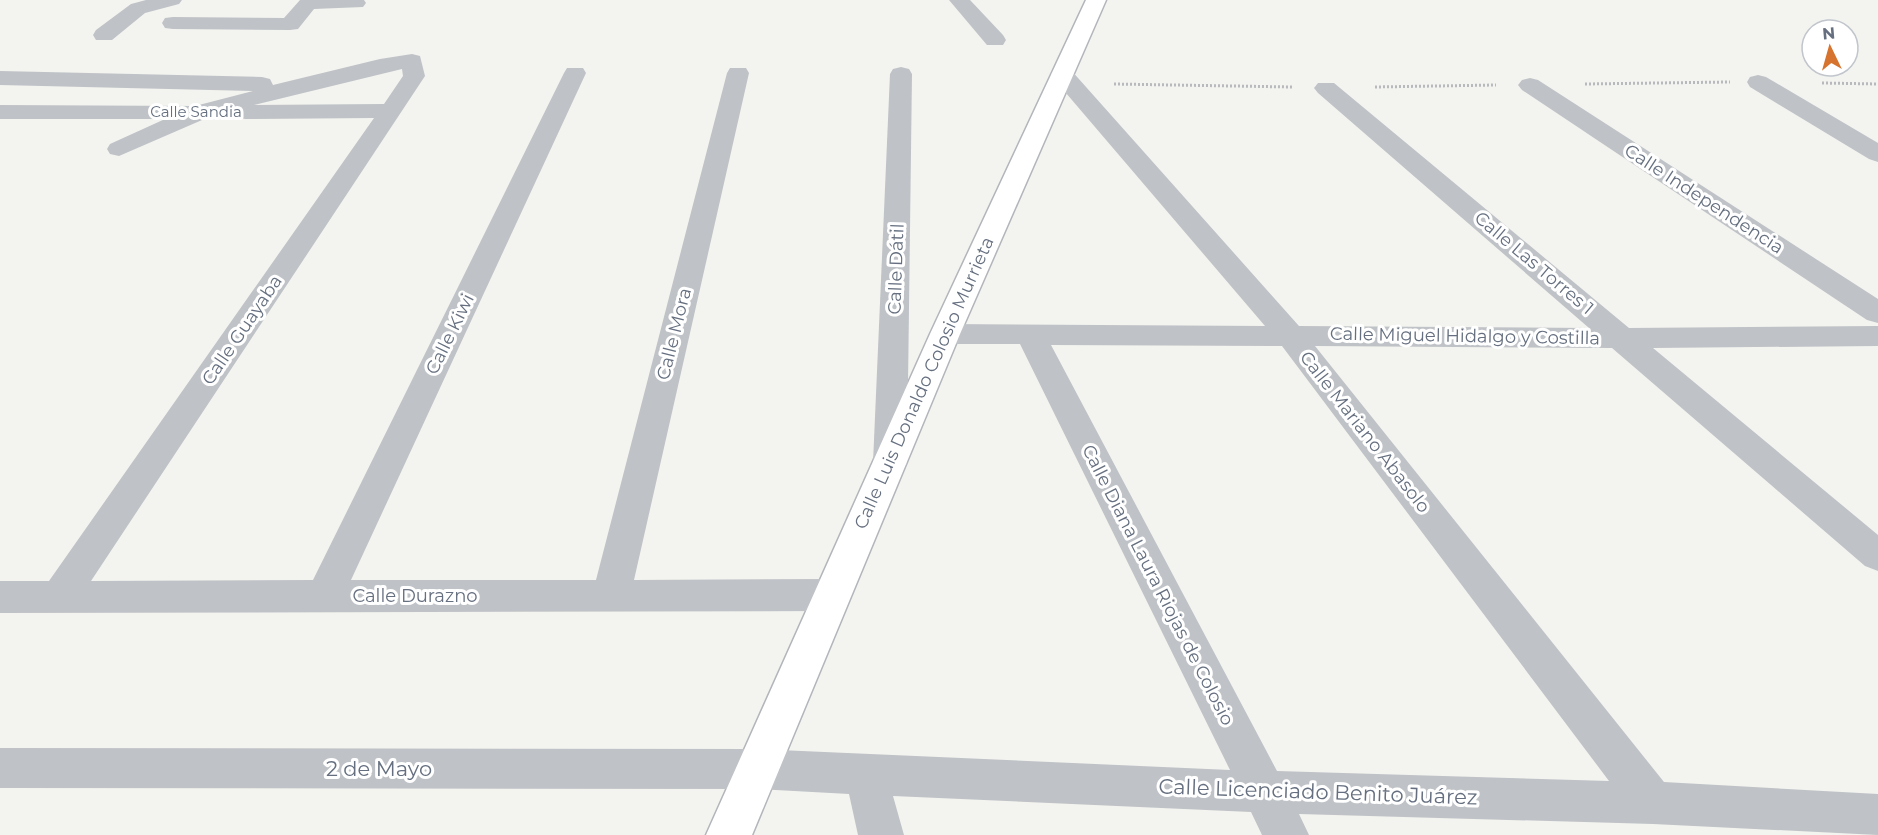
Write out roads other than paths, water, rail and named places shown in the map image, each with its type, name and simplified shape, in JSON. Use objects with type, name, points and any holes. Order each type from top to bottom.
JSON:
[{"type":"street","points":[[104,35],[138,8],[172,0]]},
{"type":"street","points":[[197,0],[166,29],[290,24],[309,2],[356,3]]},
{"type":"street","points":[[959,0],[995,40]]},
{"type":"street","name":"Calle Luis Donaldo Colosio Murrieta","points":[[729,835],[830,595],[945,334],[1066,79],[1096,0]]},
{"type":"street","name":"Calle Guayaba","points":[[60,597],[414,76],[412,61],[380,66],[300,85]]},
{"type":"street","name":"Calle Kiwi","points":[[325,596],[575,73]]},
{"type":"street","name":"Calle Mora","points":[[611,596],[738,73]]},
{"type":"street","name":"Calle Dátil","points":[[890,463],[902,74]]},
{"type":"street","points":[[0,78],[300,85]]},
{"type":"street","name":"Calle Mariano Abasolo","points":[[1066,79],[1290,335],[1653,803]]},
{"type":"street","points":[[102,112],[133,81]]},
{"type":"street","points":[[1758,82],[1878,154]]},
{"type":"street","points":[[119,149],[201,112],[300,85]]},
{"type":"street","name":"Calle Independencia","points":[[1530,85],[1878,313]]},
{"type":"street","name":"Calle Las Torres 1","points":[[1326,88],[1878,556]]},
{"type":"street","name":"Calle Sandia","points":[[0,112],[391,111]]},
{"type":"street","name":"Calle Miguel Hidalgo y Costilla","points":[[945,334],[1623,338],[1878,336]]},
{"type":"street","name":"Calle Diana Laura Riojas de Colosio","points":[[1030,334],[1286,835]]},
{"type":"street","name":"Calle Durazno","points":[[0,597],[830,595]]},
{"type":"street","name":"2 de Mayo","points":[[0,768],[758,769]]},
{"type":"street","name":"Calle Licenciado Benito Juárez","points":[[758,769],[1264,792],[1653,803],[1878,816]]},
{"type":"street","points":[[866,774],[881,835]]}]
